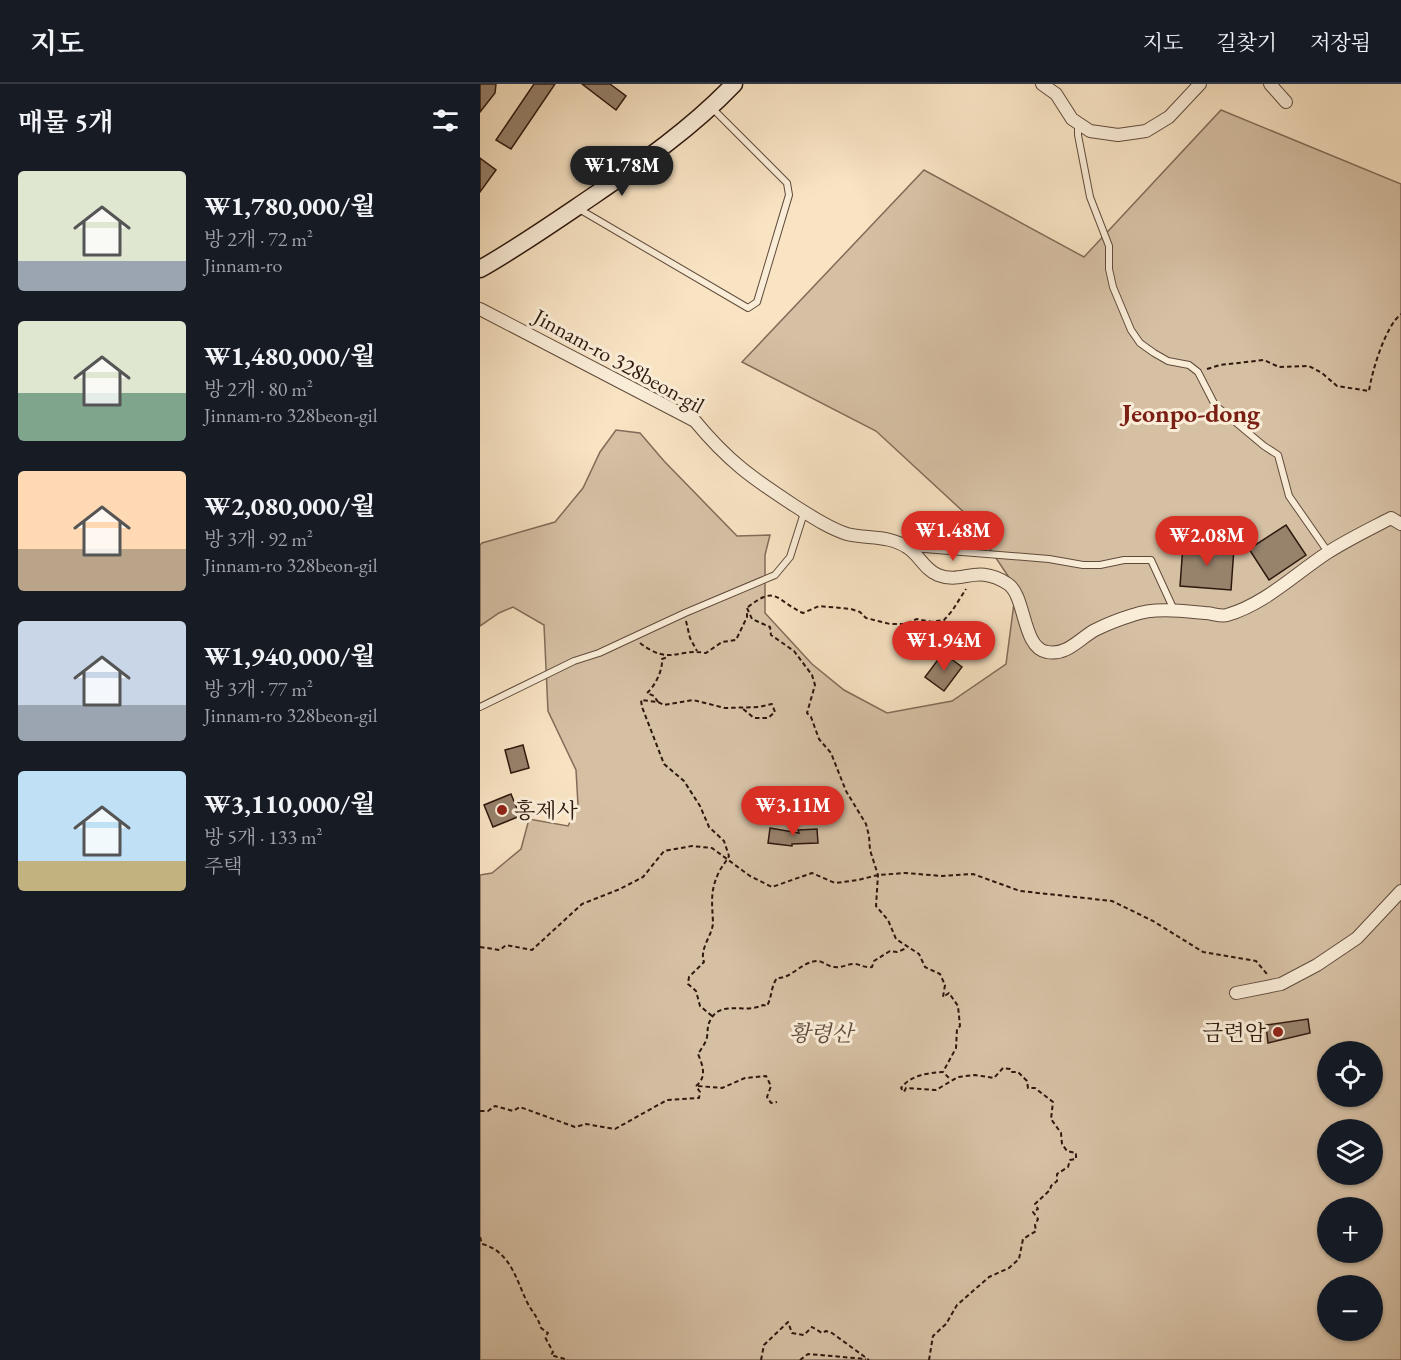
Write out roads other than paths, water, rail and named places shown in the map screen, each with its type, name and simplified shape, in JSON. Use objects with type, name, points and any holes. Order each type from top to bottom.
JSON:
[{"type":"street","points":[[480,269],[654,154],[711,107],[734,84]]},
{"type":"street","points":[[1042,84],[1056,94],[1072,119],[1090,130],[1118,135],[1146,131],[1169,117],[1200,84]]},
{"type":"street","points":[[1270,84],[1286,102]]},
{"type":"street","name":"Jinnam-ro 328beon-gil","points":[[480,309],[695,421],[719,451],[746,474],[805,512],[848,534],[877,537],[908,548],[924,567],[940,576],[955,577],[979,573],[996,577],[1011,586],[1032,640],[1038,648],[1048,653],[1071,648],[1093,631],[1136,613],[1174,611],[1225,616],[1273,592],[1328,552],[1391,518],[1401,524]]},
{"type":"street","points":[[1236,993],[1276,985],[1317,965],[1357,938],[1401,891]]},
{"type":"lane","points":[[576,207],[748,308],[757,302],[789,195],[787,183],[711,107]]},
{"type":"lane","points":[[1078,123],[1077,135],[1090,197],[1109,246],[1108,269],[1131,330],[1140,343],[1154,353],[1168,361],[1189,365],[1198,372],[1215,405],[1278,455],[1289,496],[1328,552]]},
{"type":"lane","points":[[480,707],[574,661],[599,653],[775,575],[790,557],[805,512]]},
{"type":"lane","points":[[908,548],[1049,559],[1083,565],[1100,565],[1124,560],[1151,560],[1174,611]]},
{"type":"place","name":"홍제사","points":[[502,810]]},
{"type":"place","name":"금련암","points":[[1278,1032]]},
{"type":"district","name":"Jeonpo-dong","points":[[1191,413]]},
{"type":"park label","name":"황령산","points":[[821,1033]]}]
